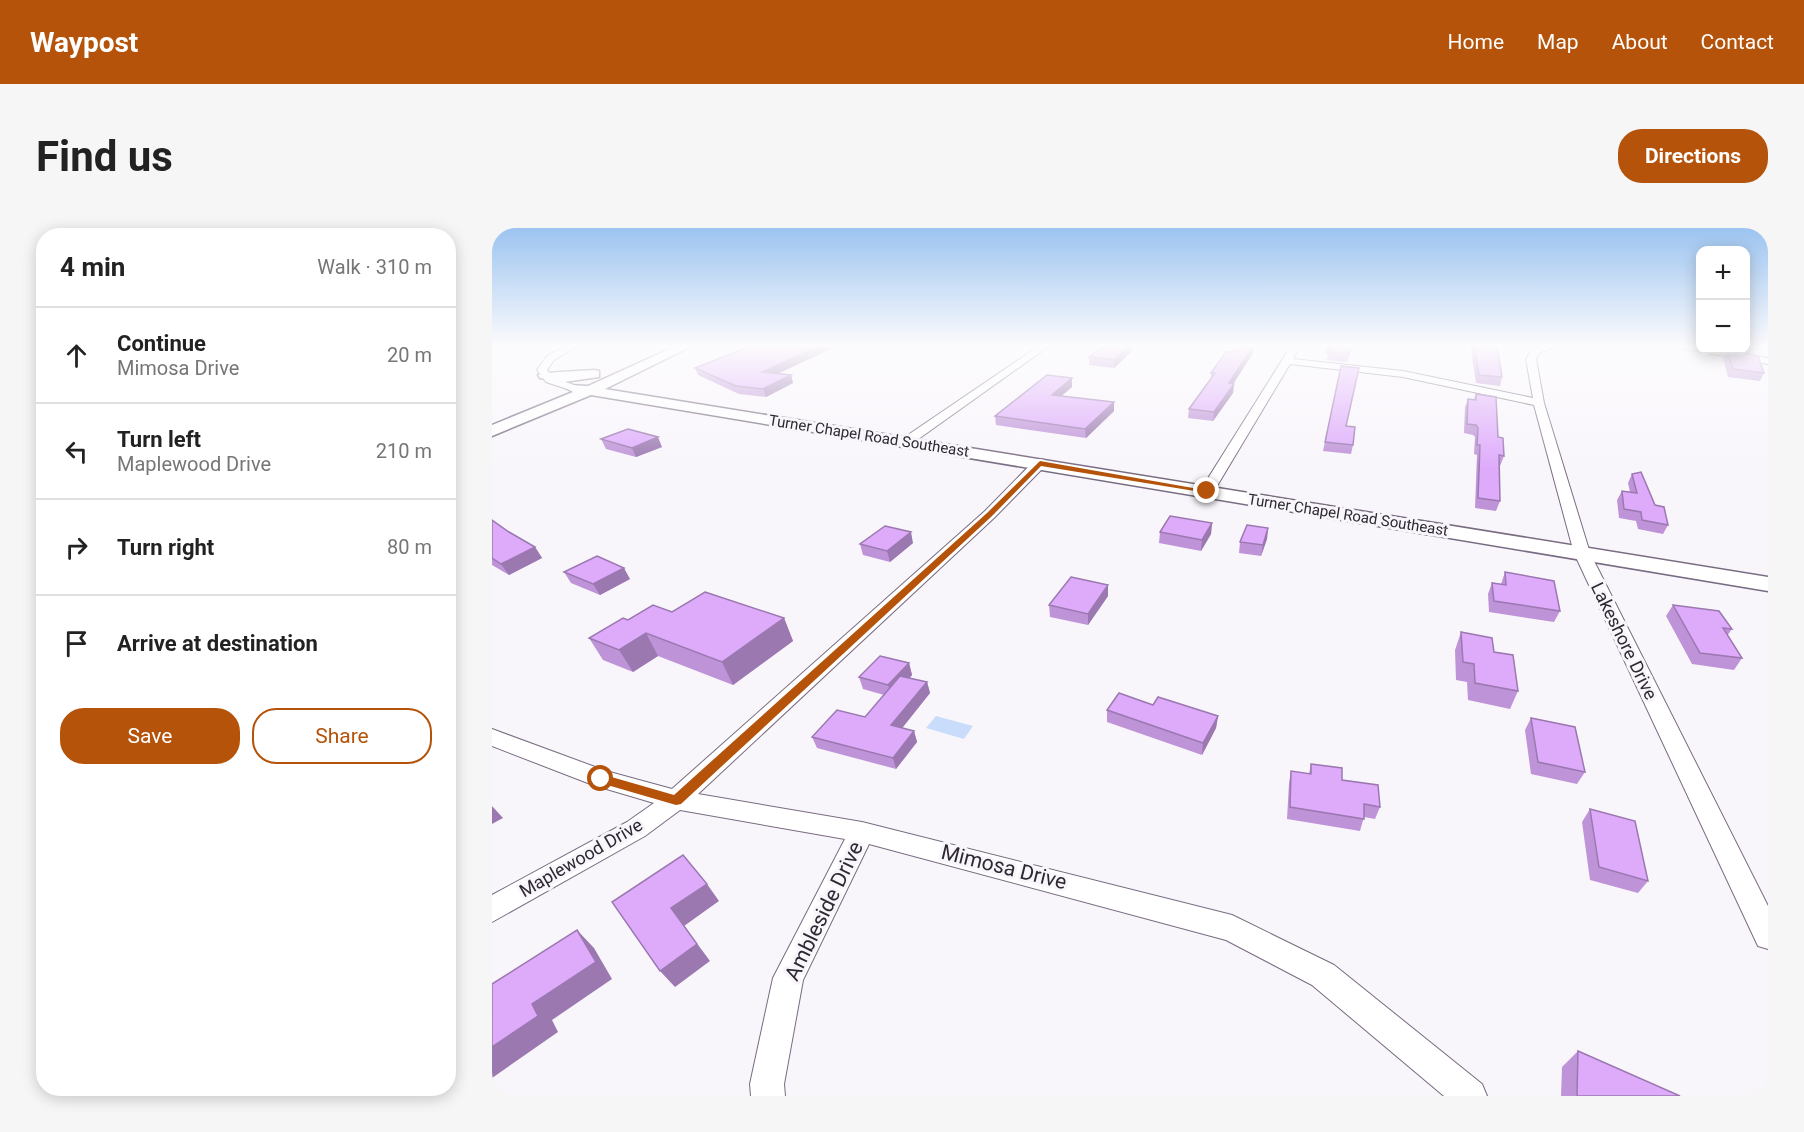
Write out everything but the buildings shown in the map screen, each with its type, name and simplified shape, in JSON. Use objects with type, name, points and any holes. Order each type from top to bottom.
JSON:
[{"type":"street","points":[[570,387],[582,389]]},
{"type":"street","points":[[492,431],[549,408],[586,387]]},
{"type":"street","points":[[492,420],[588,387]]},
{"type":"street","points":[[906,441],[986,387]]},
{"type":"street","points":[[1207,491],[1270,387]]},
{"type":"street","points":[[1462,387],[1539,403]]},
{"type":"street","name":"Lakeshore Drive","points":[[1536,387],[1581,553],[1768,936]]},
{"type":"street","name":"Turner Chapel Road Southeast","points":[[582,389],[1768,584]]},
{"type":"street","points":[[549,408],[616,395]]},
{"type":"street","name":"Maplewood Drive","points":[[492,909],[636,829],[676,800],[990,514],[1040,463]]},
{"type":"street","name":"Mimosa Drive","points":[[492,737],[601,779],[676,800],[862,832],[1082,887],[1232,928],[1323,975],[1470,1096]]},
{"type":"street","name":"Ambleside Drive","points":[[768,1096],[767,1084],[788,978],[862,832]]},
{"type":"water","points":[[936,716],[973,726],[964,739],[926,728]]},
{"type":"route","points":[[601,779],[676,800],[990,514],[1040,463],[1207,491]]}]
